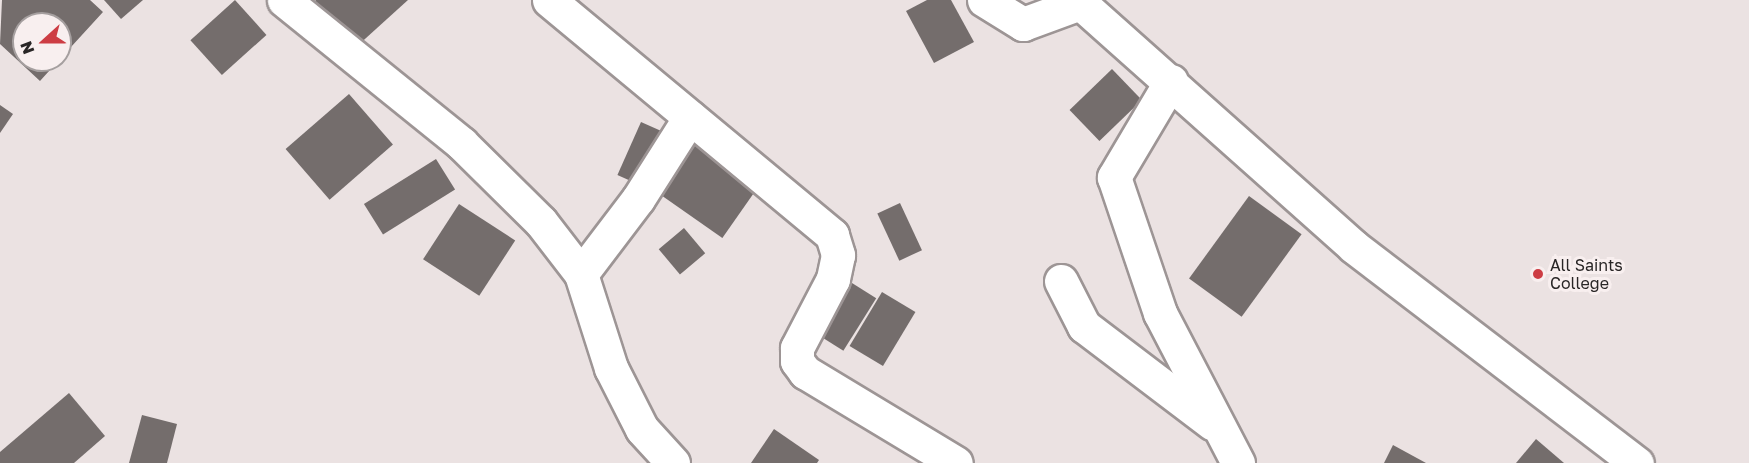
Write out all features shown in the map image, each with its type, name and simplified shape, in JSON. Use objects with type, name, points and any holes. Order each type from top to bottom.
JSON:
[{"type":"street","points":[[284,0],[462,143],[540,222],[581,274],[611,368],[642,429],[673,463]]},
{"type":"street","points":[[549,0],[832,235],[838,255],[833,279],[797,348],[797,361],[806,372],[956,463]]},
{"type":"street","points":[[984,0],[1023,24],[1079,2],[1354,247],[1637,463]]},
{"type":"street","points":[[1170,81],[1114,177],[1160,313],[1238,463]]},
{"type":"street","points":[[581,274],[638,199],[690,117]]},
{"type":"street","points":[[1061,281],[1084,326],[1221,430]]},
{"type":"building","points":[[2,0],[90,0],[103,12],[72,46],[72,12],[12,12],[12,55],[0,44]]},
{"type":"building","points":[[104,0],[143,0],[121,19]]},
{"type":"building","points":[[235,0],[266,35],[222,75],[190,40]]},
{"type":"building","points":[[316,0],[408,0],[355,48],[314,2]]},
{"type":"building","points":[[927,0],[951,0],[974,42],[934,63],[906,11]]},
{"type":"building","points":[[1112,69],[1142,100],[1099,141],[1070,110]]},
{"type":"building","points":[[30,72],[48,72],[40,81]]},
{"type":"building","points":[[349,94],[393,145],[330,200],[286,149]]},
{"type":"building","points":[[0,105],[13,114],[0,133]]},
{"type":"building","points":[[641,122],[663,132],[639,185],[617,175]]},
{"type":"building","points":[[690,136],[760,185],[722,238],[653,189]]},
{"type":"building","points":[[436,159],[455,190],[383,235],[364,204]]},
{"type":"building","points":[[1249,196],[1302,234],[1242,317],[1189,279]]},
{"type":"building","points":[[900,203],[922,250],[899,261],[877,214]]},
{"type":"building","points":[[459,204],[515,240],[479,296],[423,259]]},
{"type":"building","points":[[684,228],[705,253],[680,274],[659,249]]},
{"type":"building","points":[[844,278],[876,298],[843,351],[811,331]]},
{"type":"building","points":[[882,292],[915,312],[883,366],[850,346]]},
{"type":"building","points":[[69,393],[105,436],[74,463],[0,463],[0,452]]},
{"type":"building","points":[[142,415],[177,424],[167,463],[129,463]]},
{"type":"building","points":[[774,429],[819,460],[817,463],[751,463]]},
{"type":"building","points":[[1536,439],[1564,463],[1516,463]]},
{"type":"building","points":[[1393,445],[1426,463],[1384,463]]},
{"type":"place","name":"All Saints College","points":[[1538,274]]}]
